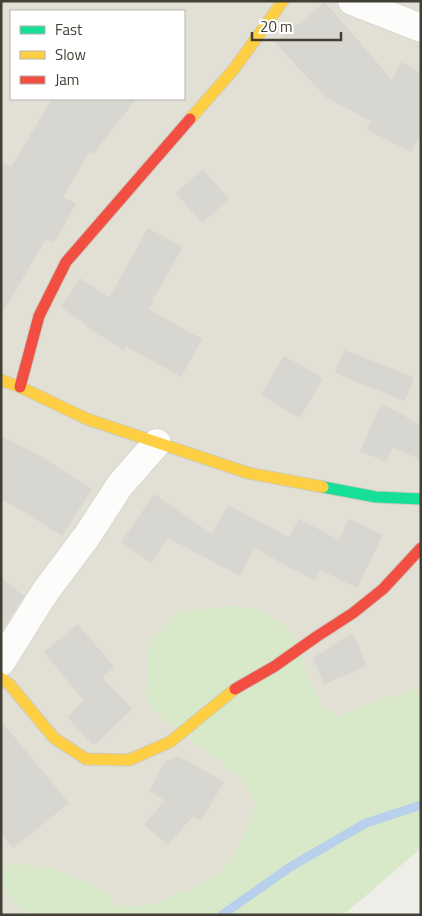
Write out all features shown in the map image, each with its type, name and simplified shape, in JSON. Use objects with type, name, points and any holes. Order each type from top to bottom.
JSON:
[{"type":"street","points":[[20,387],[39,316],[66,262],[234,69],[284,1]]},
{"type":"street","points":[[352,1],[421,28]]},
{"type":"street","points":[[1,380],[87,419],[248,473],[376,497],[421,499]]},
{"type":"street","points":[[1,662],[45,592],[87,536],[120,484],[157,443]]},
{"type":"street","points":[[1,678],[10,685],[54,738],[86,759],[129,760],[170,742],[237,688],[275,666],[353,613],[383,589],[421,548]]},
{"type":"shaded area","points":[[1,1],[421,1],[421,692],[412,689],[337,716],[322,709],[289,629],[263,612],[250,608],[146,698],[154,711],[241,778],[256,806],[234,857],[213,877],[188,892],[176,892],[162,900],[145,906],[128,907],[115,904],[107,893],[95,885],[82,881],[8,895],[28,915],[1,915]]},
{"type":"green space","points":[[236,606],[263,612],[289,629],[297,641],[310,683],[322,708],[337,716],[413,689],[421,692],[421,848],[347,912],[338,915],[28,915],[8,895],[3,878],[6,865],[20,864],[52,869],[95,885],[107,893],[115,904],[128,907],[145,906],[162,900],[176,892],[188,892],[213,877],[234,857],[256,806],[241,778],[154,711],[146,698],[149,643],[179,611]]},
{"type":"building","points":[[325,2],[392,80],[401,62],[421,73],[421,134],[411,152],[366,129],[371,121],[327,98],[275,43]]},
{"type":"building","points":[[51,100],[135,100],[93,154],[90,151],[63,197],[76,204],[54,243],[46,239],[1,315],[1,162],[11,167]]},
{"type":"building","points":[[203,169],[229,199],[202,223],[176,193]]},
{"type":"building","points":[[148,228],[183,247],[149,309],[202,339],[181,377],[126,346],[124,350],[86,327],[87,325],[61,307],[80,278],[109,298]]},
{"type":"building","points":[[344,350],[414,377],[405,401],[335,373]]},
{"type":"building","points":[[284,356],[323,378],[300,418],[261,395]]},
{"type":"building","points":[[381,404],[421,425],[421,460],[393,447],[386,462],[360,451]]},
{"type":"building","points":[[1,436],[37,454],[92,489],[62,536],[1,499]]},
{"type":"building","points":[[154,494],[212,534],[228,505],[289,537],[299,519],[339,540],[349,519],[383,535],[357,588],[320,570],[315,581],[254,548],[240,576],[168,538],[151,563],[121,542]]},
{"type":"building","points":[[1,578],[24,596],[1,632]]},
{"type":"building","points":[[78,624],[114,667],[102,677],[132,709],[96,744],[92,744],[67,717],[84,701],[44,652]]},
{"type":"building","points":[[353,634],[367,666],[324,684],[313,658]]},
{"type":"building","points":[[1,721],[69,803],[13,848],[1,834]]},
{"type":"building","points":[[178,756],[224,782],[201,821],[193,816],[168,845],[144,825],[165,800],[149,791],[166,761]]},
{"type":"waterway","points":[[222,915],[290,867],[366,823],[421,805]]},
{"type":"traffic: fast","points":[[323,487],[376,497],[421,499]]},
{"type":"traffic: slow","points":[[190,119],[234,69],[283,1]]},
{"type":"traffic: slow","points":[[1,380],[87,419],[248,473],[323,487]]},
{"type":"traffic: slow","points":[[1,678],[10,685],[54,738],[86,759],[129,760],[170,742],[235,689]]},
{"type":"traffic: jam","points":[[20,387],[39,316],[66,262],[190,119]]},
{"type":"traffic: jam","points":[[235,689],[275,666],[353,613],[383,589],[421,548]]}]
